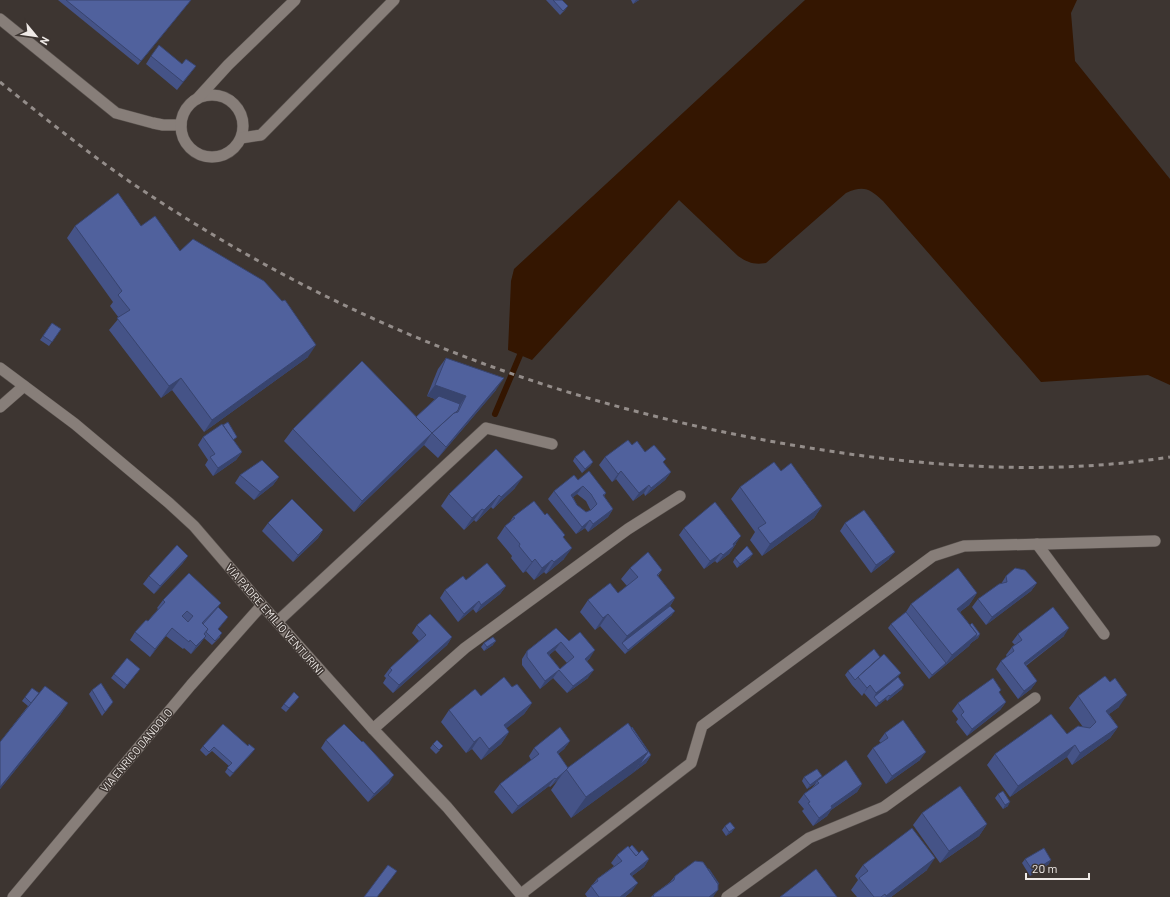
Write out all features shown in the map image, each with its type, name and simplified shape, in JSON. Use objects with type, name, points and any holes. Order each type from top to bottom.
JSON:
[{"type":"street","points":[[196,100],[204,96],[217,96],[229,100],[241,113],[243,130],[241,138],[237,146],[230,152],[214,158],[197,154],[190,149],[184,142],[181,134],[181,125],[185,110],[228,65],[295,0]]},
{"type":"street","points":[[241,138],[261,135],[394,0]]},
{"type":"street","points":[[0,19],[116,113],[158,124],[181,125]]},
{"type":"street","name":"VIA PADRE EMILIO VENTURINI","points":[[0,368],[75,424],[194,526],[262,605],[373,729],[447,807],[522,895]]},
{"type":"street","points":[[0,407],[24,386]]},
{"type":"street","points":[[278,622],[486,428],[552,444]]},
{"type":"street","points":[[373,729],[465,648],[628,529],[680,496]]},
{"type":"street","points":[[522,895],[691,763],[702,726],[933,556],[964,546],[1155,541]]},
{"type":"street","points":[[1037,544],[1104,634]]},
{"type":"street","name":"VIA ENRICO DANDOLO","points":[[13,897],[191,685],[262,605]]},
{"type":"street","points":[[727,897],[810,838],[884,807],[1035,698]]},
{"type":"shaded area","points":[[805,0],[1077,0],[1071,13],[1075,61],[1170,179],[1170,385],[1148,375],[1041,382],[883,201],[870,191],[862,189],[846,193],[766,263],[762,264],[752,263],[738,256],[679,200],[532,360],[508,350],[511,281],[514,269]]},
{"type":"building","points":[[66,0],[191,0],[141,61]]},
{"type":"building","points":[[553,0],[562,0],[568,6],[563,11]]},
{"type":"building","points":[[159,45],[182,64],[186,59],[196,66],[183,82],[151,56]]},
{"type":"building","points":[[118,193],[141,226],[155,216],[180,251],[193,239],[264,281],[282,301],[285,300],[316,345],[212,420],[181,378],[169,386],[117,318],[130,310],[118,295],[122,291],[75,226]]},
{"type":"building","points":[[52,323],[61,329],[52,342],[43,336]]},
{"type":"building","points":[[446,358],[504,378],[446,447],[432,433],[454,413],[458,412],[466,396],[435,385]]},
{"type":"building","points":[[362,361],[432,433],[362,501],[293,429]]},
{"type":"building","points":[[439,396],[460,404],[458,410],[432,433],[416,417]]},
{"type":"building","points":[[228,422],[237,437],[233,440],[223,425]]},
{"type":"building","points":[[222,424],[242,452],[218,468],[210,457],[215,454],[203,437]]},
{"type":"building","points":[[628,440],[632,445],[637,441],[645,452],[654,445],[666,459],[663,462],[671,472],[651,488],[649,485],[639,493],[621,471],[618,474],[605,457]]},
{"type":"building","points":[[496,449],[523,477],[501,497],[499,495],[484,510],[482,509],[472,518],[449,494]]},
{"type":"building","points":[[584,450],[593,462],[585,469],[575,457]]},
{"type":"building","points":[[262,460],[279,477],[260,492],[240,475]]},
{"type":"building","points":[[774,462],[781,471],[791,463],[822,506],[770,544],[758,528],[766,523],[740,487]]},
{"type":"building","points":[[589,471],[606,493],[603,495],[613,509],[593,524],[590,520],[582,527],[554,491],[574,475],[578,480]],"holes":[[[583,486],[591,494],[597,504],[591,510],[586,512],[577,505],[571,495]]]},
{"type":"building","points":[[292,499],[323,530],[298,555],[268,523]]},
{"type":"building","points":[[534,501],[545,515],[547,513],[565,535],[563,537],[572,548],[554,562],[552,560],[542,568],[535,559],[532,562],[519,546],[520,544],[505,526],[515,518],[513,517]]},
{"type":"building","points":[[715,502],[741,536],[733,544],[734,546],[723,555],[721,553],[710,561],[684,528]]},
{"type":"building","points":[[864,510],[895,552],[876,565],[845,523]]},
{"type":"building","points":[[177,545],[188,556],[160,586],[149,576]]},
{"type":"building","points":[[747,546],[753,554],[740,564],[735,558]]},
{"type":"building","points":[[648,552],[662,570],[657,575],[675,598],[627,636],[608,614],[603,618],[588,600],[610,583],[618,593],[638,577],[630,568]]},
{"type":"building","points":[[487,563],[506,586],[481,605],[479,601],[464,614],[445,590],[463,576],[466,580]]},
{"type":"building","points":[[958,568],[977,593],[957,609],[977,634],[952,655],[911,604]]},
{"type":"building","points":[[1015,568],[1025,570],[1037,583],[992,617],[978,599],[999,584],[1007,582],[1006,576]]},
{"type":"building","points":[[189,573],[221,603],[202,623],[208,629],[204,634],[206,636],[196,646],[172,628],[155,649],[135,632],[146,620],[148,621],[165,602],[163,600]],"holes":[[[187,611],[193,616],[188,622],[182,616]]]},
{"type":"building","points":[[670,606],[675,611],[628,650],[622,643]]},
{"type":"building","points":[[218,607],[228,617],[218,629],[222,633],[215,641],[206,632],[208,629],[203,624]]},
{"type":"building","points":[[1053,607],[1069,628],[1024,663],[1037,681],[1024,691],[1001,661],[1014,651],[1012,647],[1022,640],[1018,634]]},
{"type":"building","points":[[906,612],[946,663],[932,675],[891,624]]},
{"type":"building","points":[[430,614],[452,637],[399,685],[388,675],[392,670],[390,668],[426,635],[417,625]]},
{"type":"building","points":[[972,623],[980,634],[974,639],[977,634],[970,625]]},
{"type":"building","points":[[556,628],[569,641],[580,632],[595,650],[585,659],[594,670],[573,686],[559,670],[545,681],[527,657],[527,651]],"holes":[[[561,642],[574,657],[560,669],[547,653]]]},
{"type":"building","points":[[493,637],[496,641],[487,647],[484,643]]},
{"type":"building","points":[[874,649],[880,657],[855,680],[848,671]]},
{"type":"building","points":[[884,654],[901,673],[876,693],[870,685],[867,688],[858,677]]},
{"type":"building","points":[[127,658],[140,669],[127,685],[114,674]]},
{"type":"building","points":[[1105,676],[1110,682],[1115,678],[1127,695],[1106,711],[1118,727],[1080,753],[1075,745],[1018,786],[995,754],[1051,714],[1067,734],[1078,726],[1090,728],[1096,722],[1078,696]]},
{"type":"building","points":[[504,677],[512,687],[517,684],[532,703],[504,725],[509,732],[489,749],[480,737],[474,742],[449,710],[475,689],[481,696]]},
{"type":"building","points":[[898,677],[904,685],[879,703],[874,697]]},
{"type":"building","points":[[993,678],[1001,690],[999,692],[1006,702],[972,729],[961,715],[964,712],[958,703]]},
{"type":"building","points":[[101,683],[113,702],[105,712],[92,690]]},
{"type":"building","points":[[45,686],[68,703],[0,787],[0,742]]},
{"type":"building","points":[[32,688],[39,693],[31,703],[25,697]]},
{"type":"building","points":[[294,692],[299,697],[289,708],[284,704]]},
{"type":"building","points":[[903,720],[926,752],[892,776],[873,748],[888,738],[885,733]]},
{"type":"building","points":[[628,723],[648,752],[586,797],[566,769]]},
{"type":"building","points":[[223,724],[248,746],[249,744],[255,749],[233,773],[227,768],[232,763],[214,747],[209,752],[203,746]]},
{"type":"building","points":[[344,724],[362,742],[363,741],[394,775],[374,794],[326,740]]},
{"type":"building","points":[[560,727],[570,741],[557,752],[568,768],[556,779],[555,778],[518,806],[500,784],[539,754],[534,748]]},
{"type":"building","points":[[632,727],[651,755],[639,765],[648,752],[631,728]]},
{"type":"building","points":[[437,740],[443,746],[439,750],[433,744]]},
{"type":"building","points":[[846,760],[862,784],[831,806],[832,808],[819,818],[808,803],[810,802],[804,794],[819,783],[817,781]]},
{"type":"building","points":[[817,769],[822,776],[810,785],[804,777]]},
{"type":"building","points":[[960,786],[987,824],[949,851],[922,813]]},
{"type":"building","points":[[1003,791],[1010,802],[1005,805],[998,794]]},
{"type":"building","points":[[730,822],[735,828],[729,832],[725,826]]},
{"type":"building","points":[[912,828],[935,858],[886,896],[885,894],[881,897],[874,897],[859,878],[868,871],[863,865]]},
{"type":"building","points":[[632,845],[639,853],[636,856],[629,848]]},
{"type":"building","points":[[628,846],[636,856],[642,850],[649,859],[630,874],[638,883],[620,897],[599,897],[591,886],[598,881],[597,879],[622,861],[617,855]]},
{"type":"building","points":[[1044,848],[1051,860],[1033,871],[1025,859]]},
{"type":"building","points":[[695,861],[703,862],[718,884],[718,890],[709,897],[653,897],[654,894],[674,880],[675,876]]},
{"type":"building","points":[[388,865],[397,871],[377,897],[364,897]]},
{"type":"building","points":[[709,869],[719,884],[718,884]]},
{"type":"building","points":[[816,869],[837,897],[780,897]]},
{"type":"waterway","points":[[495,414],[520,355]]},
{"type":"railway","points":[[0,82],[120,175],[162,203],[237,249],[313,290],[391,326],[470,359],[551,387],[634,411],[718,431],[804,447],[895,460],[987,467],[1033,467],[1124,463],[1170,457]]}]
